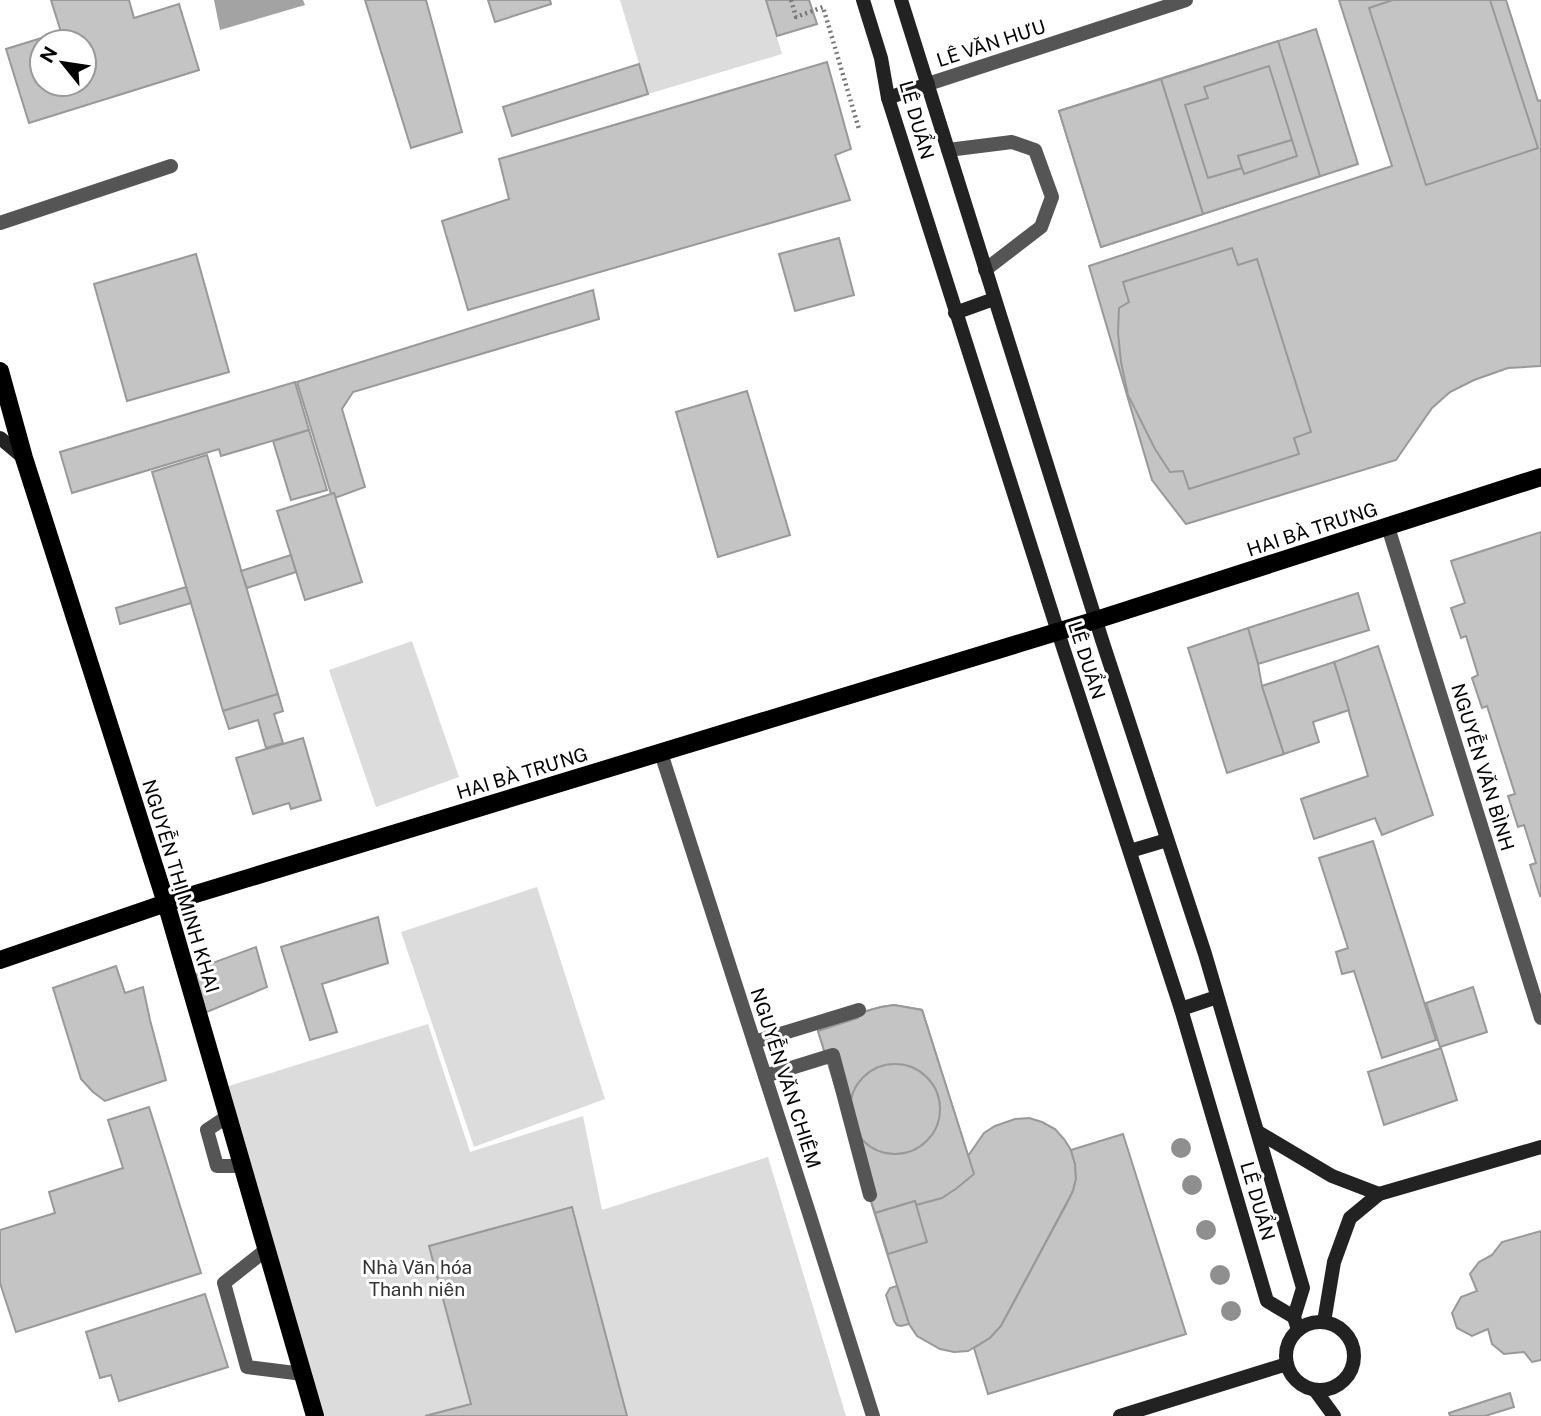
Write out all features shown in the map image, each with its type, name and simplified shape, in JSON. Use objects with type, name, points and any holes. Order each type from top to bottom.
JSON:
[{"type":"main road","name":"LÊ DUẨN","points":[[863,0],[881,58],[888,98],[1181,1009],[1267,1301],[1296,1324],[1303,1288],[1205,954],[1096,620],[901,0]]},
{"type":"main road","name":"LÊ VĂN HƯU","points":[[888,98],[928,84]]},
{"type":"main road","points":[[956,313],[994,299]]},
{"type":"main road","name":"NGUYỄN THỊ MINH KHAI","points":[[0,371],[24,458],[166,903],[316,1416]]},
{"type":"main road","points":[[0,438],[24,458]]},
{"type":"main road","name":"HAI BÀ TRƯNG","points":[[0,960],[166,903],[1058,632],[1541,477]]},
{"type":"main road","points":[[1130,851],[1167,840]]},
{"type":"main road","points":[[1181,1009],[1217,997]]},
{"type":"main road","name":"LÊ DUẨN","points":[[1258,1132],[1332,1176],[1379,1194]]},
{"type":"main road","points":[[1324,1322],[1334,1262],[1350,1218],[1379,1194],[1541,1147]]},
{"type":"main road","points":[[1324,1322],[1337,1326],[1347,1335],[1353,1347],[1354,1360],[1350,1373],[1341,1383],[1329,1389],[1315,1390],[1297,1381],[1287,1364],[1286,1354],[1296,1324],[1324,1322]]},
{"type":"main road","points":[[1120,1416],[1287,1364]]},
{"type":"main road","points":[[1315,1390],[1323,1416]]},
{"type":"main road","points":[[1315,1390],[1334,1416]]},
{"type":"street","name":"LÊ VĂN HƯU","points":[[928,84],[1186,0]]},
{"type":"street","points":[[948,150],[1012,142],[1035,150],[1052,197],[1041,227],[985,270]]},
{"type":"street","points":[[0,223],[171,166]]},
{"type":"street","name":"NGUYỄN VĂN BÌNH","points":[[1388,527],[1541,1018]]},
{"type":"street","name":"NGUYỄN VĂN CHIÊM","points":[[661,753],[873,1416]]},
{"type":"street","points":[[754,1042],[859,1010]]},
{"type":"street","points":[[765,1076],[833,1055],[870,1195]]},
{"type":"street","points":[[267,1249],[224,1283],[247,1367],[303,1374]]},
{"type":"path","points":[[791,0],[796,17],[823,7],[859,129]]},
{"type":"green space","points":[[620,0],[766,0],[782,54],[648,94]]},
{"type":"green space","points":[[412,641],[459,777],[376,807],[329,670]]},
{"type":"green space","points":[[537,887],[605,1099],[474,1147],[401,932]]},
{"type":"green space","name":"Nhà Văn hóa Thanh niên","points":[[428,1024],[470,1152],[583,1116],[602,1210],[768,1157],[846,1416],[316,1416],[216,1090]]},
{"type":"shaded area","points":[[214,0],[303,0],[305,5],[220,30]]},
{"type":"building","points":[[51,0],[129,0],[134,18],[179,4],[199,70],[29,123],[6,49],[28,42],[28,98],[98,98],[98,28],[60,28]]},
{"type":"building","points":[[365,0],[426,0],[462,132],[411,148]]},
{"type":"building","points":[[488,0],[550,0],[551,4],[495,22]]},
{"type":"building","points":[[766,0],[809,0],[817,24],[777,36]]},
{"type":"building","points":[[1339,0],[1506,0],[1538,101],[1541,100],[1541,366],[1508,368],[1450,392],[1432,408],[1396,460],[1186,524],[1152,480],[1089,266],[1392,166]]},
{"type":"building","points":[[1393,0],[1490,0],[1538,148],[1426,185],[1369,8]]},
{"type":"building","points":[[1316,29],[1358,164],[1101,247],[1059,111]]},
{"type":"building","points":[[1278,41],[1320,176],[1203,214],[1161,79]]},
{"type":"building","points":[[827,62],[851,149],[835,155],[850,200],[468,310],[442,221],[509,199],[499,159]]},
{"type":"building","points":[[639,64],[648,94],[512,136],[503,107]]},
{"type":"building","points":[[1269,66],[1292,140],[1238,156],[1242,168],[1208,178],[1185,105],[1208,98],[1204,87]]},
{"type":"building","points":[[1161,79],[1203,214],[1101,247],[1059,111]]},
{"type":"building","points":[[1292,140],[1297,156],[1244,174],[1238,156]]},
{"type":"building","points":[[839,238],[854,295],[795,311],[779,254]]},
{"type":"building","points":[[1232,248],[1238,265],[1257,259],[1311,432],[1294,438],[1299,454],[1189,489],[1183,471],[1170,472],[1155,449],[1128,395],[1118,333],[1119,308],[1129,302],[1123,282]]},
{"type":"building","points":[[196,254],[229,372],[127,401],[94,284]]},
{"type":"building","points":[[593,290],[599,319],[353,392],[342,409],[365,487],[335,498],[334,493],[331,494],[297,382]]},
{"type":"building","points":[[295,382],[309,430],[221,456],[219,449],[72,493],[60,452]]},
{"type":"building","points":[[747,391],[790,535],[718,557],[676,412]]},
{"type":"building","points":[[309,430],[327,490],[291,500],[273,441]]},
{"type":"building","points":[[207,455],[278,694],[223,711],[152,472]]},
{"type":"building","points":[[334,493],[362,582],[305,600],[277,511]]},
{"type":"building","points":[[1541,532],[1540,896],[1530,865],[1536,863],[1524,825],[1518,827],[1508,796],[1515,794],[1487,706],[1482,708],[1472,678],[1478,675],[1466,636],[1461,638],[1451,608],[1465,603],[1451,561]]},
{"type":"building","points":[[291,555],[296,572],[247,588],[241,571]]},
{"type":"building","points":[[186,587],[191,603],[120,624],[116,608]]},
{"type":"building","points":[[1358,593],[1369,630],[1258,664],[1248,628]]},
{"type":"building","points":[[1248,628],[1262,686],[1284,754],[1227,773],[1188,648]]},
{"type":"building","points":[[1378,646],[1433,815],[1382,835],[1375,818],[1314,839],[1301,799],[1368,776],[1334,662]]},
{"type":"building","points":[[1334,662],[1349,710],[1313,722],[1319,742],[1284,754],[1262,686]]},
{"type":"building","points":[[278,694],[283,711],[274,714],[283,743],[266,748],[258,720],[229,729],[223,711]]},
{"type":"building","points":[[303,738],[321,800],[291,809],[289,803],[253,814],[236,758]]},
{"type":"building","points":[[1373,841],[1436,1040],[1382,1058],[1354,971],[1342,974],[1336,952],[1348,948],[1319,858]]},
{"type":"building","points":[[378,917],[388,963],[322,984],[337,1032],[310,1040],[281,947]]},
{"type":"building","points":[[256,947],[267,987],[202,1014],[193,982],[197,974],[207,965]]},
{"type":"building","points":[[116,966],[125,993],[143,987],[166,1080],[105,1101],[81,1079],[53,988]]},
{"type":"building","points":[[1473,987],[1487,1032],[1440,1047],[1426,1003]]},
{"type":"building","points":[[894,1005],[922,1010],[968,1156],[984,1133],[995,1126],[1015,1119],[1029,1118],[1055,1129],[1071,1150],[1075,1164],[1076,1179],[1073,1191],[1001,1326],[990,1338],[968,1351],[940,1349],[917,1336],[909,1324],[818,1031],[858,1018],[856,1014]]},
{"type":"building","points":[[894,1005],[922,1010],[974,1174],[942,1198],[916,1205],[915,1201],[875,1213],[818,1031],[858,1018],[856,1014]]},
{"type":"building","points":[[1441,1048],[1457,1100],[1384,1125],[1368,1072]]},
{"type":"building","points":[[895,1064],[912,1067],[927,1077],[937,1092],[940,1109],[937,1126],[927,1141],[912,1151],[895,1154],[878,1151],[863,1141],[853,1126],[850,1109],[853,1092],[863,1077],[878,1067]]},
{"type":"building","points":[[149,1107],[201,1273],[16,1332],[0,1283],[0,1230],[55,1213],[49,1192],[123,1168],[108,1120]]},
{"type":"building","points":[[1123,1134],[1186,1334],[988,1394],[974,1348],[990,1338],[1001,1326],[1073,1191],[1076,1179],[1071,1150]]},
{"type":"building","points":[[915,1201],[927,1242],[888,1254],[875,1213]]},
{"type":"building","name":"Nhà Văn hóa Thanh niên","points":[[572,1207],[627,1416],[425,1416],[471,1404],[429,1246]]},
{"type":"building","points":[[1541,1231],[1541,1360],[1532,1362],[1524,1352],[1504,1354],[1492,1344],[1488,1329],[1472,1336],[1457,1328],[1452,1313],[1461,1297],[1477,1291],[1470,1274],[1479,1262],[1492,1255],[1502,1242]]},
{"type":"building","points":[[897,1286],[909,1324],[901,1326],[894,1321],[886,1295],[890,1288]]},
{"type":"building","points":[[205,1294],[228,1367],[119,1401],[111,1375],[100,1378],[86,1332]]},
{"type":"building","points":[[1510,1393],[1514,1407],[1485,1416],[1450,1416],[1449,1413]]}]
